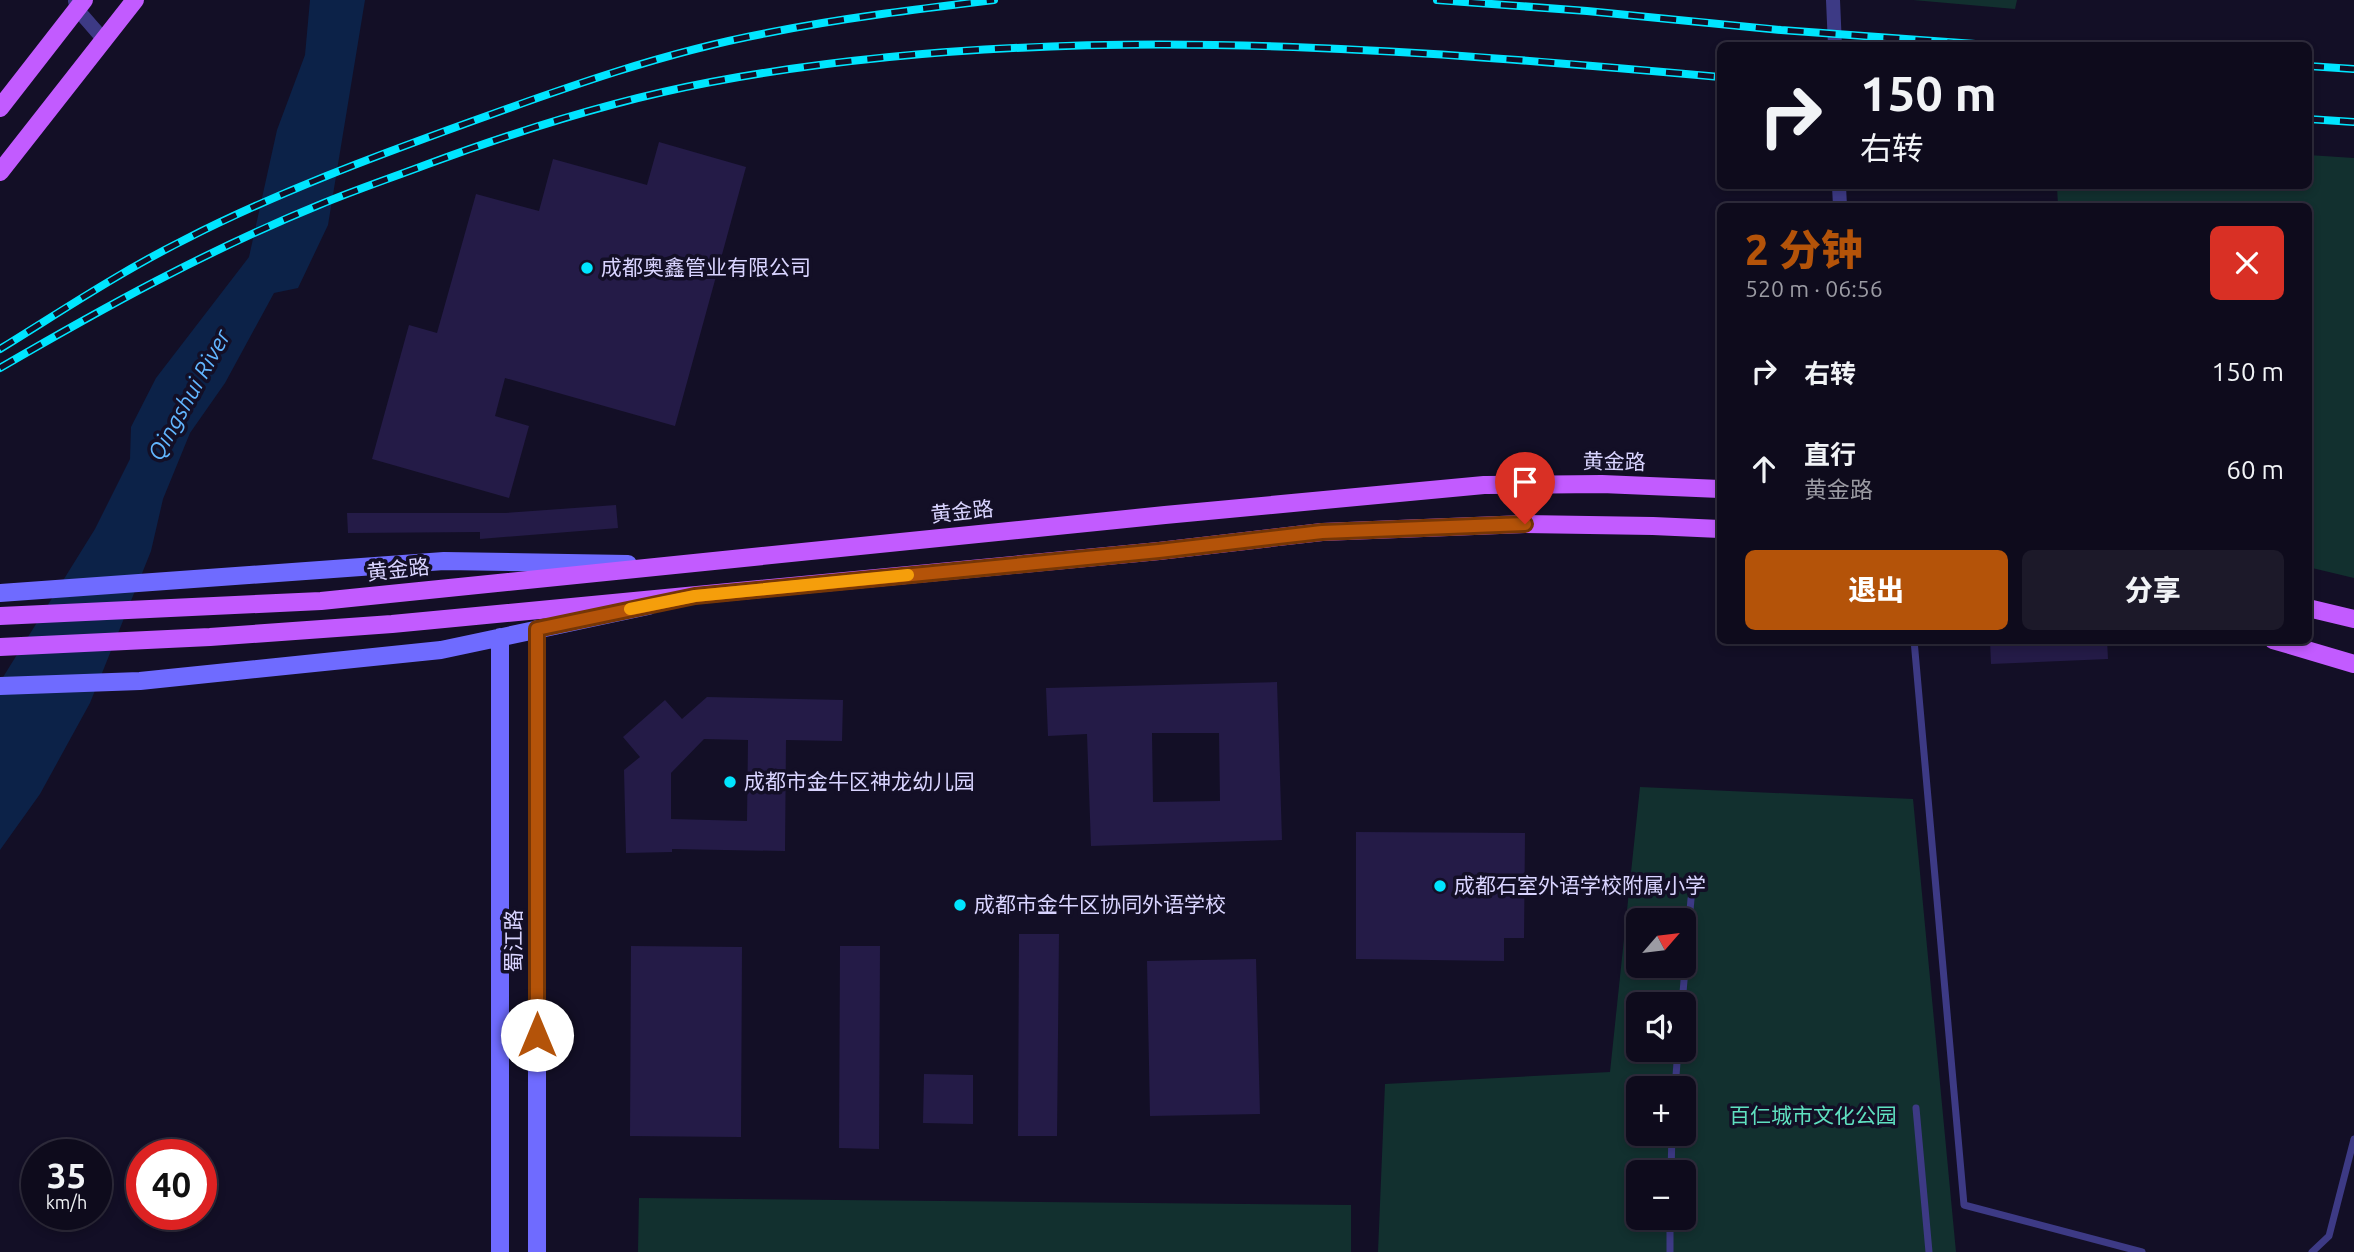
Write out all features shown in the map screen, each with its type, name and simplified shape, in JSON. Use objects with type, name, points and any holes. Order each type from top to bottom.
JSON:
[{"type":"main road","points":[[0,172],[135,0]]},
{"type":"main road","points":[[0,108],[79,3]]},
{"type":"main road","name":"黄金路","points":[[0,616],[321,601],[1165,514],[1484,485],[1602,484],[1717,489]]},
{"type":"main road","points":[[0,647],[210,637],[392,624],[1159,551],[1322,532],[1525,524],[1717,529]]},
{"type":"main road","points":[[0,593],[444,561],[677,564]]},
{"type":"main road","points":[[0,686],[116,682],[441,650],[695,596]]},
{"type":"main road","points":[[2312,609],[2354,619]]},
{"type":"main road","name":"蜀江路","points":[[537,629],[537,1252]]},
{"type":"main road","name":"蜀江路","points":[[500,637],[500,1252]]},
{"type":"main road","points":[[2286,644],[2354,664]]},
{"type":"street","points":[[1833,0],[1835,42]]},
{"type":"street","points":[[79,3],[104,40]]},
{"type":"lane","points":[[1914,644],[1964,1205],[2142,1252]]},
{"type":"lane","points":[[1683,992],[1691,899]]},
{"type":"lane","points":[[1916,1108],[1929,1252]]},
{"type":"lane","points":[[2312,1252],[2329,1236],[2354,1139]]},
{"type":"lane","points":[[1670,1230],[1670,1252]]},
{"type":"green space","points":[[1913,0],[2017,0],[2015,9]]},
{"type":"green space","points":[[2312,155],[2354,158],[2354,578],[2312,568],[2312,203],[2058,203],[2057,189],[2312,189]]},
{"type":"green space","name":"百仁城市文化公园","points":[[1640,787],[1913,799],[1956,1252],[1378,1252],[1385,1084],[1610,1072],[1626,920],[1626,978],[1696,978],[1696,908],[1627,908]]},
{"type":"green space","points":[[639,1198],[1351,1205],[1351,1252],[638,1252]]},
{"type":"water","name":"Qingshui River","points":[[310,0],[365,0],[328,225],[298,288],[274,293],[225,383],[190,433],[163,499],[151,551],[90,703],[40,794],[0,850],[0,682],[95,529],[130,459],[131,427],[156,378],[249,257],[277,130],[305,55]]},
{"type":"building","name":"成都奥鑫管业有限公司","points":[[659,142],[746,167],[675,426],[505,378],[495,416],[529,426],[509,498],[372,459],[409,325],[437,333],[476,194],[539,211],[553,159],[647,185]]},
{"type":"building","points":[[616,505],[618,528],[480,539],[480,532],[348,533],[347,513],[505,513]]},
{"type":"building","points":[[1990,644],[2107,644],[2108,659],[1991,664]]},
{"type":"building","points":[[1277,682],[1282,840],[1091,846],[1087,734],[1048,736],[1046,688]],"holes":[[[1152,733],[1219,733],[1220,801],[1153,802]]]},
{"type":"building","points":[[707,697],[843,700],[842,741],[786,740],[785,851],[672,849],[672,852],[626,853],[624,770],[640,757],[623,737],[665,700],[682,719]],"holes":[[[704,739],[748,740],[747,821],[671,819],[671,773]]]},
{"type":"building","name":"成都石室外语学校附属小学","points":[[1356,832],[1525,833],[1524,938],[1504,938],[1504,961],[1356,959]]},
{"type":"building","points":[[1019,934],[1059,934],[1057,1136],[1018,1136]]},
{"type":"building","points":[[631,946],[742,947],[741,1137],[630,1136]]},
{"type":"building","points":[[840,946],[880,946],[879,1149],[839,1148]]},
{"type":"building","points":[[1256,959],[1260,1114],[1150,1116],[1147,961]]},
{"type":"building","points":[[924,1074],[973,1075],[973,1124],[923,1123]]},
{"type":"railway","points":[[0,349],[137,265],[219,223],[361,162],[543,96],[654,60],[729,41],[852,18],[994,0]]},
{"type":"railway","points":[[1437,0],[1948,42]]},
{"type":"railway","points":[[0,368],[117,302],[278,222],[463,151],[533,128],[604,107],[711,82],[836,63],[962,51],[1089,45],[1342,49],[1468,56],[1717,77]]},
{"type":"railway","points":[[2312,66],[2354,69]]},
{"type":"railway","points":[[2312,119],[2354,122]]},
{"type":"slow traffic","points":[[630,609],[695,596],[908,575]]},
{"type":"place","name":"成都奥鑫管业有限公司","points":[[587,268]]},
{"type":"place","name":"成都市金牛区神龙幼儿园","points":[[730,782]]},
{"type":"place","name":"成都石室外语学校附属小学","points":[[1440,886]]},
{"type":"place","name":"成都市金牛区协同外语学校","points":[[960,905]]},
{"type":"route","points":[[537,1035],[537,629],[695,596],[1159,551],[1322,532],[1525,524]]}]
